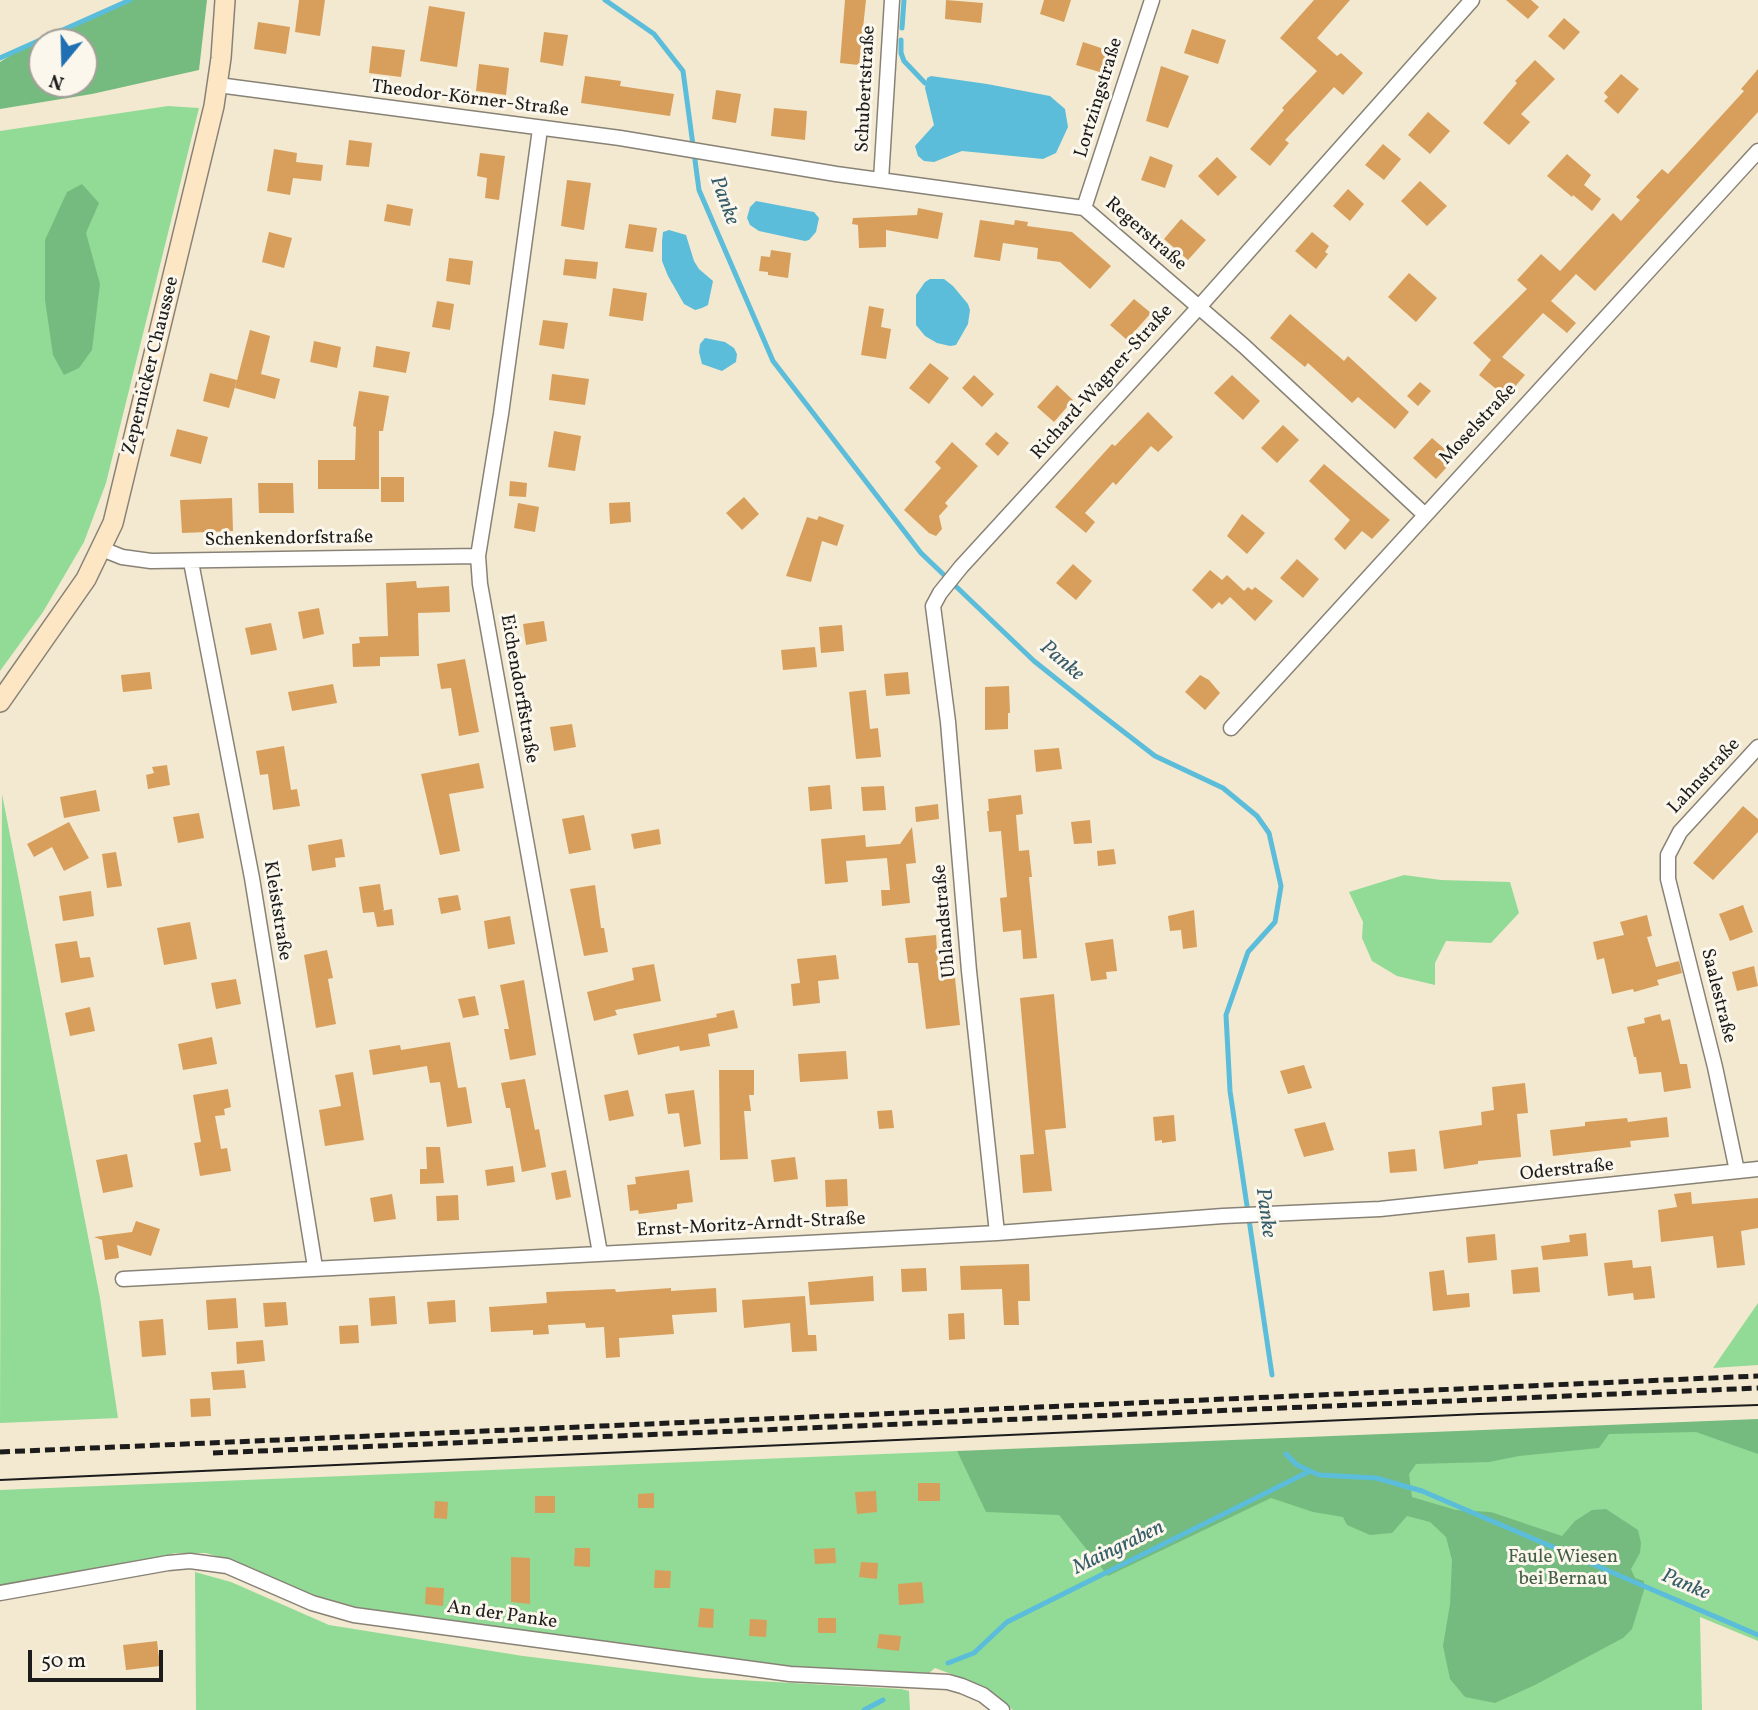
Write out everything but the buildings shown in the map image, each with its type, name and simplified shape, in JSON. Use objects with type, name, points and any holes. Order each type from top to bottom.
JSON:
[{"type":"main road","name":"Zepernicker Chaussee","points":[[0,702],[64,614],[102,549],[113,523],[218,85],[225,0]]},
{"type":"street","name":"Schubertstraße","points":[[881,180],[892,0]]},
{"type":"street","name":"Lortzingstraße","points":[[1084,208],[1152,0]]},
{"type":"street","name":"Richard-Wagner-Straße","points":[[936,600],[961,567],[1199,307],[1472,0]]},
{"type":"street","name":"Theodor-Körner-Straße","points":[[218,85],[620,138],[717,154]]},
{"type":"street","name":"Eichendorffstraße","points":[[540,129],[501,414],[478,556],[482,598],[600,1253]]},
{"type":"street","name":"Moselstraße","points":[[1231,728],[1758,151]]},
{"type":"street","name":"Regerstraße","points":[[717,154],[1084,208],[1199,307],[1424,514]]},
{"type":"street","name":"Schenkendorfstraße","points":[[102,549],[122,557],[191,562],[478,556]]},
{"type":"street","name":"Kleiststraße","points":[[191,562],[252,878],[315,1267]]},
{"type":"street","name":"Uhlandstraße","points":[[936,600],[969,971],[997,1233]]},
{"type":"street","name":"Lahnstraße","points":[[1680,832],[1758,747]]},
{"type":"street","name":"Saalestraße","points":[[1680,832],[1668,855],[1668,879],[1715,1067],[1737,1171]]},
{"type":"street","name":"Oderstraße","points":[[1380,1209],[1758,1169]]},
{"type":"street","name":"Ernst-Moritz-Arndt-Straße","points":[[123,1279],[997,1233],[1223,1216],[1380,1209]]},
{"type":"street","name":"An der Panke","points":[[0,1593],[190,1561],[227,1566],[312,1603],[354,1615],[790,1674],[947,1682],[983,1695],[1002,1710]]},
{"type":"green space","points":[[132,0],[207,0],[199,70],[98,93],[98,28],[67,28]]},
{"type":"green space","points":[[28,45],[28,98],[67,98],[0,109],[0,62]]},
{"type":"green space","points":[[168,106],[199,108],[106,483],[84,542],[43,612],[0,671],[0,131]]},
{"type":"green space","points":[[82,184],[99,203],[86,233],[100,284],[92,350],[79,368],[64,375],[53,355],[45,300],[45,240],[67,192]]},
{"type":"green space","points":[[2,794],[100,1298],[118,1418],[0,1423]]},
{"type":"green space","points":[[1404,875],[1441,880],[1510,882],[1519,913],[1491,943],[1446,941],[1435,963],[1435,985],[1397,976],[1372,961],[1362,938],[1363,922],[1349,892]]},
{"type":"green space","points":[[1758,1303],[1758,1365],[1713,1368]]},
{"type":"green space","name":"Faule Wiesen bei Bernau","points":[[1758,1419],[1758,1454],[1696,1432],[1609,1434],[1599,1448],[1519,1456],[1489,1462],[1416,1464],[1409,1474],[1412,1497],[1456,1510],[1491,1512],[1562,1536],[1575,1521],[1592,1510],[1606,1509],[1638,1530],[1640,1553],[1631,1569],[1635,1578],[1644,1581],[1644,1590],[1632,1629],[1623,1638],[1495,1703],[1465,1697],[1450,1679],[1443,1646],[1450,1604],[1452,1560],[1446,1537],[1430,1522],[1407,1516],[1392,1533],[1370,1535],[1347,1525],[1343,1517],[1313,1512],[1271,1498],[1108,1576],[1059,1515],[986,1512],[957,1451]]},
{"type":"green space","name":"Faule Wiesen bei Bernau","points":[[1758,1424],[1758,1641],[1700,1617],[1702,1710],[1013,1710],[985,1690],[935,1668],[929,1673],[780,1666],[364,1609],[311,1595],[245,1565],[206,1553],[175,1553],[136,1564],[0,1589],[0,1490],[957,1451],[961,1458]]},
{"type":"green space","points":[[195,1572],[231,1582],[329,1625],[523,1656],[703,1678],[901,1689],[909,1691],[910,1710],[196,1710]]},
{"type":"water","points":[[931,76],[1050,96],[1065,109],[1068,127],[1056,153],[1043,159],[962,151],[934,162],[924,161],[918,156],[915,146],[934,125],[925,88],[927,78]]},
{"type":"water","points":[[756,201],[814,212],[819,218],[816,232],[805,241],[759,231],[750,225],[747,218],[750,207]]},
{"type":"water","points":[[669,230],[686,235],[694,261],[713,281],[708,305],[702,308],[695,310],[684,304],[668,276],[662,261],[662,241],[663,232]]},
{"type":"water","points":[[930,279],[944,279],[968,304],[968,324],[956,345],[937,343],[925,336],[916,325],[916,295]]},
{"type":"water","points":[[705,338],[725,342],[734,348],[737,354],[736,362],[722,371],[702,364],[699,352],[700,344]]},
{"type":"waterway","name":"Panke","points":[[0,58],[130,0]]},
{"type":"waterway","name":"Panke","points":[[605,0],[654,34],[683,71],[699,190],[773,361],[921,553],[1034,661],[1155,756],[1223,788],[1257,816],[1269,833],[1281,886],[1275,922],[1248,952],[1226,1015],[1230,1091],[1272,1375]]},
{"type":"waterway","points":[[902,28],[904,0]]},
{"type":"waterway","points":[[901,40],[904,61],[925,83]]},
{"type":"waterway","name":"Panke","points":[[1286,1454],[1297,1465],[1319,1475],[1376,1478],[1422,1491],[1758,1635]]},
{"type":"waterway","name":"Maingraben","points":[[948,1663],[974,1653],[1007,1622],[1310,1471]]},
{"type":"waterway","name":"Maingraben","points":[[864,1710],[883,1700]]},
{"type":"tram line","points":[[0,1480],[1479,1414],[1758,1405]]},
{"type":"railway","points":[[0,1452],[1758,1376]]},
{"type":"railway","points":[[213,1453],[1758,1388]]}]
